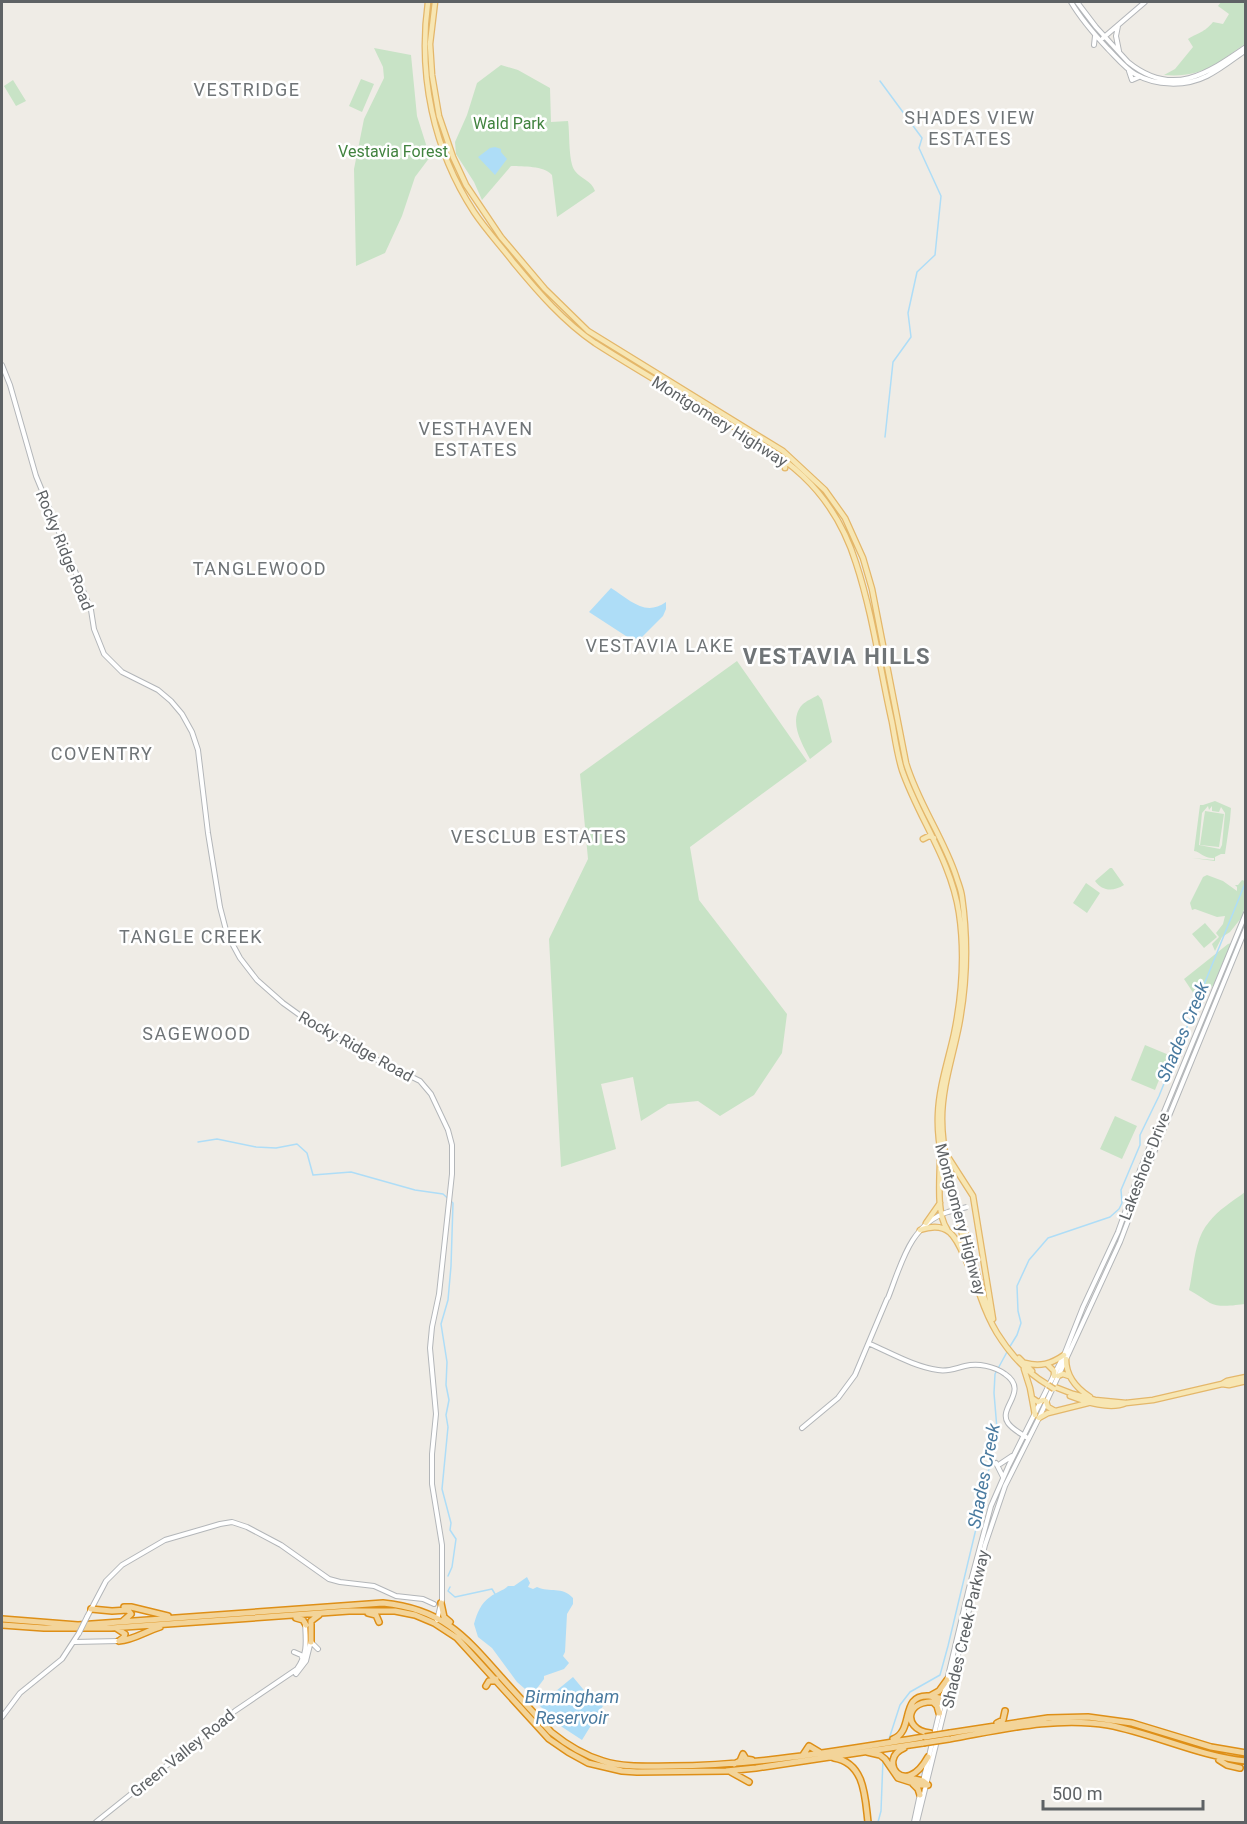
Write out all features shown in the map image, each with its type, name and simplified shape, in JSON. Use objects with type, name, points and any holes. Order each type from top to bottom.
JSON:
[{"type":"highway","points":[[2,1623],[44,1628],[115,1628],[175,1621],[306,1612],[383,1603],[435,1613],[441,1605]]},
{"type":"highway","points":[[441,1605],[444,1617],[463,1632],[551,1732]]},
{"type":"highway","points":[[124,1607],[132,1607],[175,1621]]},
{"type":"highway","points":[[92,1608],[112,1611],[128,1610],[129,1616],[121,1622]]},
{"type":"highway","points":[[2,1623],[78,1625],[283,1616],[306,1612],[389,1610],[436,1620],[463,1635],[477,1649]]},
{"type":"highway","points":[[360,1611],[376,1615],[379,1622],[382,1614],[389,1610]]},
{"type":"highway","points":[[425,1612],[457,1638],[490,1674],[495,1674],[549,1739],[588,1762],[622,1772],[726,1771],[914,1744]]},
{"type":"highway","points":[[311,1642],[311,1621],[324,1613]]},
{"type":"highway","points":[[283,1616],[300,1618],[306,1625]]},
{"type":"highway","points":[[116,1641],[131,1639],[175,1621]]},
{"type":"highway","points":[[115,1628],[125,1634],[116,1641]]},
{"type":"highway","points":[[465,1647],[484,1671],[486,1684],[489,1681],[499,1681],[566,1744],[587,1756],[628,1767],[732,1765],[950,1734],[1084,1722],[1138,1732],[1213,1756],[1245,1759]]},
{"type":"highway","points":[[931,1699],[947,1680]]},
{"type":"highway","points":[[926,1738],[913,1725],[910,1705],[919,1698],[945,1701]]},
{"type":"highway","points":[[931,1699],[939,1713]]},
{"type":"highway","points":[[988,1726],[1003,1720],[1005,1711],[1013,1719],[1025,1721]]},
{"type":"highway","points":[[881,1744],[903,1733],[910,1713]]},
{"type":"highway","points":[[924,1784],[900,1775],[895,1770],[892,1759],[898,1750],[926,1738],[950,1734],[973,1726],[980,1728],[1074,1716],[1139,1725],[1211,1747],[1245,1753]]},
{"type":"highway","points":[[866,1751],[885,1759],[896,1777],[912,1783],[924,1784]]},
{"type":"highway","points":[[732,1765],[740,1761],[743,1754],[748,1760],[766,1761]]},
{"type":"highway","points":[[744,1769],[793,1756]]},
{"type":"highway","points":[[1213,1756],[1227,1765],[1240,1768]]},
{"type":"highway","points":[[826,1757],[844,1760],[857,1771],[864,1789],[868,1822]]},
{"type":"highway","points":[[907,1777],[917,1773],[928,1757]]},
{"type":"highway","points":[[726,1771],[737,1774],[749,1782],[749,1773],[756,1768]]},
{"type":"highway","points":[[912,1783],[920,1795]]},
{"type":"main road","name":"Montgomery Highway","points":[[428,2],[424,48],[426,75],[442,148],[473,210],[515,264],[551,305],[584,335],[781,456],[816,488],[845,530],[871,614],[901,766],[914,801],[934,838],[954,891],[961,933],[962,963],[958,1014],[938,1115],[941,1149],[977,1286],[984,1307],[999,1334],[1023,1365],[1039,1378],[1072,1395],[1093,1401],[1123,1405],[1222,1384],[1229,1385],[1245,1379]]},
{"type":"main road","name":"Montgomery Highway","points":[[435,2],[430,44],[435,100],[446,137],[466,185],[487,217],[521,260],[588,331],[760,435],[795,461],[834,502],[849,526],[863,558],[872,589],[906,764],[913,786],[952,864],[962,898],[966,932],[964,995],[943,1100],[944,1143],[959,1209],[984,1298],[999,1334]]},
{"type":"main road","points":[[1071,2],[1127,68],[1142,78],[1162,83],[1191,82],[1213,73],[1245,49]]},
{"type":"main road","points":[[1077,2],[1096,38],[1094,45]]},
{"type":"main road","points":[[1102,38],[1145,2]]},
{"type":"main road","points":[[1119,24],[1116,40],[1120,54]]},
{"type":"main road","points":[[1093,32],[1134,67],[1146,74],[1177,80],[1202,75],[1245,49]]},
{"type":"main road","points":[[515,264],[521,260]]},
{"type":"main road","points":[[551,305],[558,309],[563,307]]},
{"type":"main road","name":"Rocky Ridge Road","points":[[2,365],[36,476],[91,610],[94,629],[101,648],[122,672],[158,690],[171,701],[182,714],[192,732],[198,750],[220,907],[227,934],[240,958],[257,980],[286,1006],[324,1028],[347,1045],[420,1081],[431,1094],[448,1130],[452,1145],[452,1174],[439,1294],[430,1348],[436,1414],[432,1484],[442,1545],[441,1605],[436,1620]]},
{"type":"main road","points":[[653,379],[657,373]]},
{"type":"main road","points":[[781,456],[785,462],[784,468]]},
{"type":"main road","points":[[924,839],[929,836],[934,838]]},
{"type":"main road","name":"Lakeshore Drive","points":[[1051,1386],[1120,1242],[1137,1188],[1245,913]]},
{"type":"main road","name":"Lakeshore Drive","points":[[1137,1188],[1245,928]]},
{"type":"main road","points":[[944,1143],[948,1158],[968,1186],[975,1204],[993,1319]]},
{"type":"main road","points":[[941,1149],[940,1203],[944,1226],[955,1238],[977,1286]]},
{"type":"main road","points":[[802,1428],[833,1403],[857,1372],[909,1245],[940,1203]]},
{"type":"main road","points":[[926,1223],[942,1214],[975,1204]]},
{"type":"main road","points":[[920,1230],[933,1226],[948,1230]]},
{"type":"main road","points":[[870,1344],[940,1371],[974,1365],[997,1370],[1014,1385],[1015,1391],[1006,1419],[1009,1425],[1026,1437]]},
{"type":"main road","points":[[1065,1357],[1066,1371],[1069,1376],[1093,1401],[1037,1417],[1023,1365],[1045,1365],[1065,1357]]},
{"type":"main road","points":[[1045,1365],[1054,1371],[1056,1376],[1063,1374],[1069,1376]]},
{"type":"main road","points":[[1030,1388],[1039,1378],[1039,1371],[1045,1365]]},
{"type":"main road","name":"Shades Creek Parkway","points":[[916,1822],[993,1519],[1026,1437],[1056,1376]]},
{"type":"main road","points":[[1202,1389],[1210,1379]]},
{"type":"main road","name":"Montgomery Highway","points":[[1051,1386],[1072,1395]]},
{"type":"main road","name":"Shades Creek Parkway","points":[[1045,1401],[1051,1386]]},
{"type":"main road","points":[[1069,1407],[1072,1395],[1078,1392],[1078,1387]]},
{"type":"main road","points":[[1032,1398],[1038,1402],[1045,1401],[1048,1407],[1055,1411]]},
{"type":"main road","name":"Shades Creek Parkway","points":[[916,1822],[928,1757],[939,1713],[945,1701],[947,1680],[987,1518],[1013,1456],[1037,1417]]},
{"type":"main road","points":[[1018,1432],[1028,1429]]},
{"type":"main road","points":[[1018,1432],[1021,1442]]},
{"type":"main road","points":[[1003,1477],[998,1464],[1013,1456]]},
{"type":"main road","points":[[2,1717],[15,1697],[57,1663],[71,1647],[96,1599],[111,1575],[122,1565],[161,1542],[220,1524],[232,1522],[248,1527],[281,1545],[329,1579],[374,1586],[396,1596],[423,1599],[434,1604]]},
{"type":"main road","points":[[96,1599],[96,1604],[100,1608]]},
{"type":"main road","points":[[92,1608],[124,1607]]},
{"type":"main road","points":[[303,1660],[306,1650],[306,1612]]},
{"type":"main road","name":"Green Valley Road","points":[[271,1686],[289,1679],[306,1662],[311,1642],[306,1612]]},
{"type":"main road","points":[[78,1634],[82,1643]]},
{"type":"main road","points":[[74,1642],[116,1641]]},
{"type":"main road","points":[[311,1642],[318,1649]]},
{"type":"main road","points":[[71,1647],[82,1643]]},
{"type":"main road","points":[[294,1652],[301,1655],[303,1660]]},
{"type":"main road","name":"Green Valley Road","points":[[96,1822],[235,1711],[297,1670],[303,1660]]},
{"type":"green space","points":[[1221,2],[1245,2],[1245,44],[1199,72],[1164,75],[1175,69],[1193,47],[1188,39],[1213,22],[1223,24],[1229,14],[1218,6]]},
{"type":"green space","name":"Vestavia Forest","points":[[374,48],[411,55],[417,116],[430,157],[415,177],[402,216],[385,253],[356,266],[354,169],[364,119],[384,78],[383,67]]},
{"type":"green space","name":"Wald Park","points":[[501,65],[518,70],[550,88],[551,122],[568,121],[573,167],[595,191],[557,217],[552,175],[548,172],[533,167],[511,166],[482,200],[474,182],[456,154],[455,142],[467,115],[477,83]]},
{"type":"green space","points":[[361,79],[374,84],[362,112],[349,106]]},
{"type":"green space","points":[[13,80],[26,101],[16,106],[4,86]]},
{"type":"green space","points":[[737,661],[807,761],[690,847],[699,900],[787,1014],[782,1053],[754,1095],[720,1116],[698,1101],[668,1104],[641,1121],[633,1077],[601,1084],[616,1149],[561,1167],[549,939],[588,859],[580,774]]},
{"type":"green space","points":[[818,695],[822,700],[832,742],[810,759],[798,732],[796,718],[802,705]]},
{"type":"green space","points":[[1215,801],[1231,808],[1225,854],[1215,857],[1215,861],[1192,858],[1214,860],[1214,858],[1194,851],[1200,805]],"holes":[[[1208,806],[1209,810],[1212,806],[1212,811],[1219,812],[1221,807],[1225,813],[1220,849],[1199,845],[1202,813]]]},
{"type":"green space","points":[[1205,811],[1224,814],[1219,847],[1200,845]]},
{"type":"green space","points":[[1110,868],[1124,885],[1116,889],[1108,889],[1101,887],[1095,881]]},
{"type":"green space","points":[[1207,875],[1223,881],[1237,891],[1235,885],[1242,880],[1245,881],[1245,906],[1242,917],[1230,932],[1222,937],[1215,951],[1212,944],[1219,937],[1216,933],[1223,924],[1225,916],[1217,917],[1192,910],[1190,903],[1203,877]]},
{"type":"green space","points":[[1086,883],[1100,893],[1087,913],[1073,903]]},
{"type":"green space","points":[[1205,923],[1217,937],[1204,948],[1192,934]]},
{"type":"green space","points":[[1231,943],[1214,984],[1211,988],[1205,989],[1200,1003],[1184,979]]},
{"type":"green space","points":[[1145,1045],[1169,1055],[1155,1090],[1131,1080]]},
{"type":"green space","points":[[1115,1116],[1137,1126],[1122,1159],[1100,1149]]},
{"type":"green space","points":[[1245,1192],[1245,1304],[1214,1305],[1189,1290],[1197,1245],[1204,1229],[1213,1218]]},
{"type":"water","points":[[495,147],[501,149],[507,159],[495,175],[478,157]]},
{"type":"water","name":"VESTAVIA LAKE","points":[[611,588],[631,602],[644,607],[651,608],[666,602],[663,616],[642,637],[629,638],[589,612]]},
{"type":"water","points":[[527,1577],[530,1583],[528,1587],[565,1592],[573,1598],[573,1604],[567,1614],[563,1656],[569,1663],[564,1669],[544,1676],[532,1695],[517,1682],[492,1648],[478,1637],[474,1624],[476,1616],[487,1599]]},
{"type":"water","name":"Birmingham Reservoir","points":[[573,1677],[588,1695],[603,1706],[582,1740],[559,1725],[539,1705]]},
{"type":"waterway","points":[[880,81],[922,138],[919,148],[941,196],[935,255],[917,272],[908,313],[911,337],[893,362],[885,437]]},
{"type":"waterway","name":"Shades Creek","points":[[1009,1348],[1021,1323],[1017,1286],[1029,1260],[1048,1238],[1110,1217],[1119,1209],[1122,1203],[1121,1190],[1140,1145],[1140,1135],[1159,1096],[1246,881]]},
{"type":"waterway","points":[[198,1142],[217,1139],[256,1147],[276,1148],[297,1144],[307,1153],[313,1175],[351,1172],[415,1190],[443,1194],[453,1203],[448,1300],[441,1324],[447,1362],[446,1385],[449,1400],[446,1415],[448,1427],[442,1489],[451,1523],[450,1530],[456,1539],[452,1567],[448,1576]]},
{"type":"waterway","name":"Shades Creek","points":[[889,1739],[900,1705],[910,1692],[940,1675],[980,1512],[997,1429],[995,1374],[1007,1352]]},
{"type":"waterway","points":[[450,1587],[448,1591],[455,1597],[492,1589],[495,1594]]},
{"type":"waterway","name":"Shades Creek","points":[[878,1822],[881,1811],[883,1759]]},
{"type":"district","name":"VESTRIDGE","points":[[247,90]]},
{"type":"district","name":"SHADES VIEW ESTATES","points":[[970,128]]},
{"type":"district","name":"VESTHAVEN ESTATES","points":[[476,439]]},
{"type":"district","name":"TANGLEWOOD","points":[[260,569]]},
{"type":"district","name":"VESTAVIA LAKE","points":[[660,646]]},
{"type":"district","name":"VESTAVIA HILLS","points":[[837,656]]},
{"type":"district","name":"COVENTRY","points":[[102,754]]},
{"type":"district","name":"VESCLUB ESTATES","points":[[539,837]]},
{"type":"district","name":"TANGLE CREEK","points":[[191,937]]},
{"type":"district","name":"SAGEWOOD","points":[[197,1034]]}]
